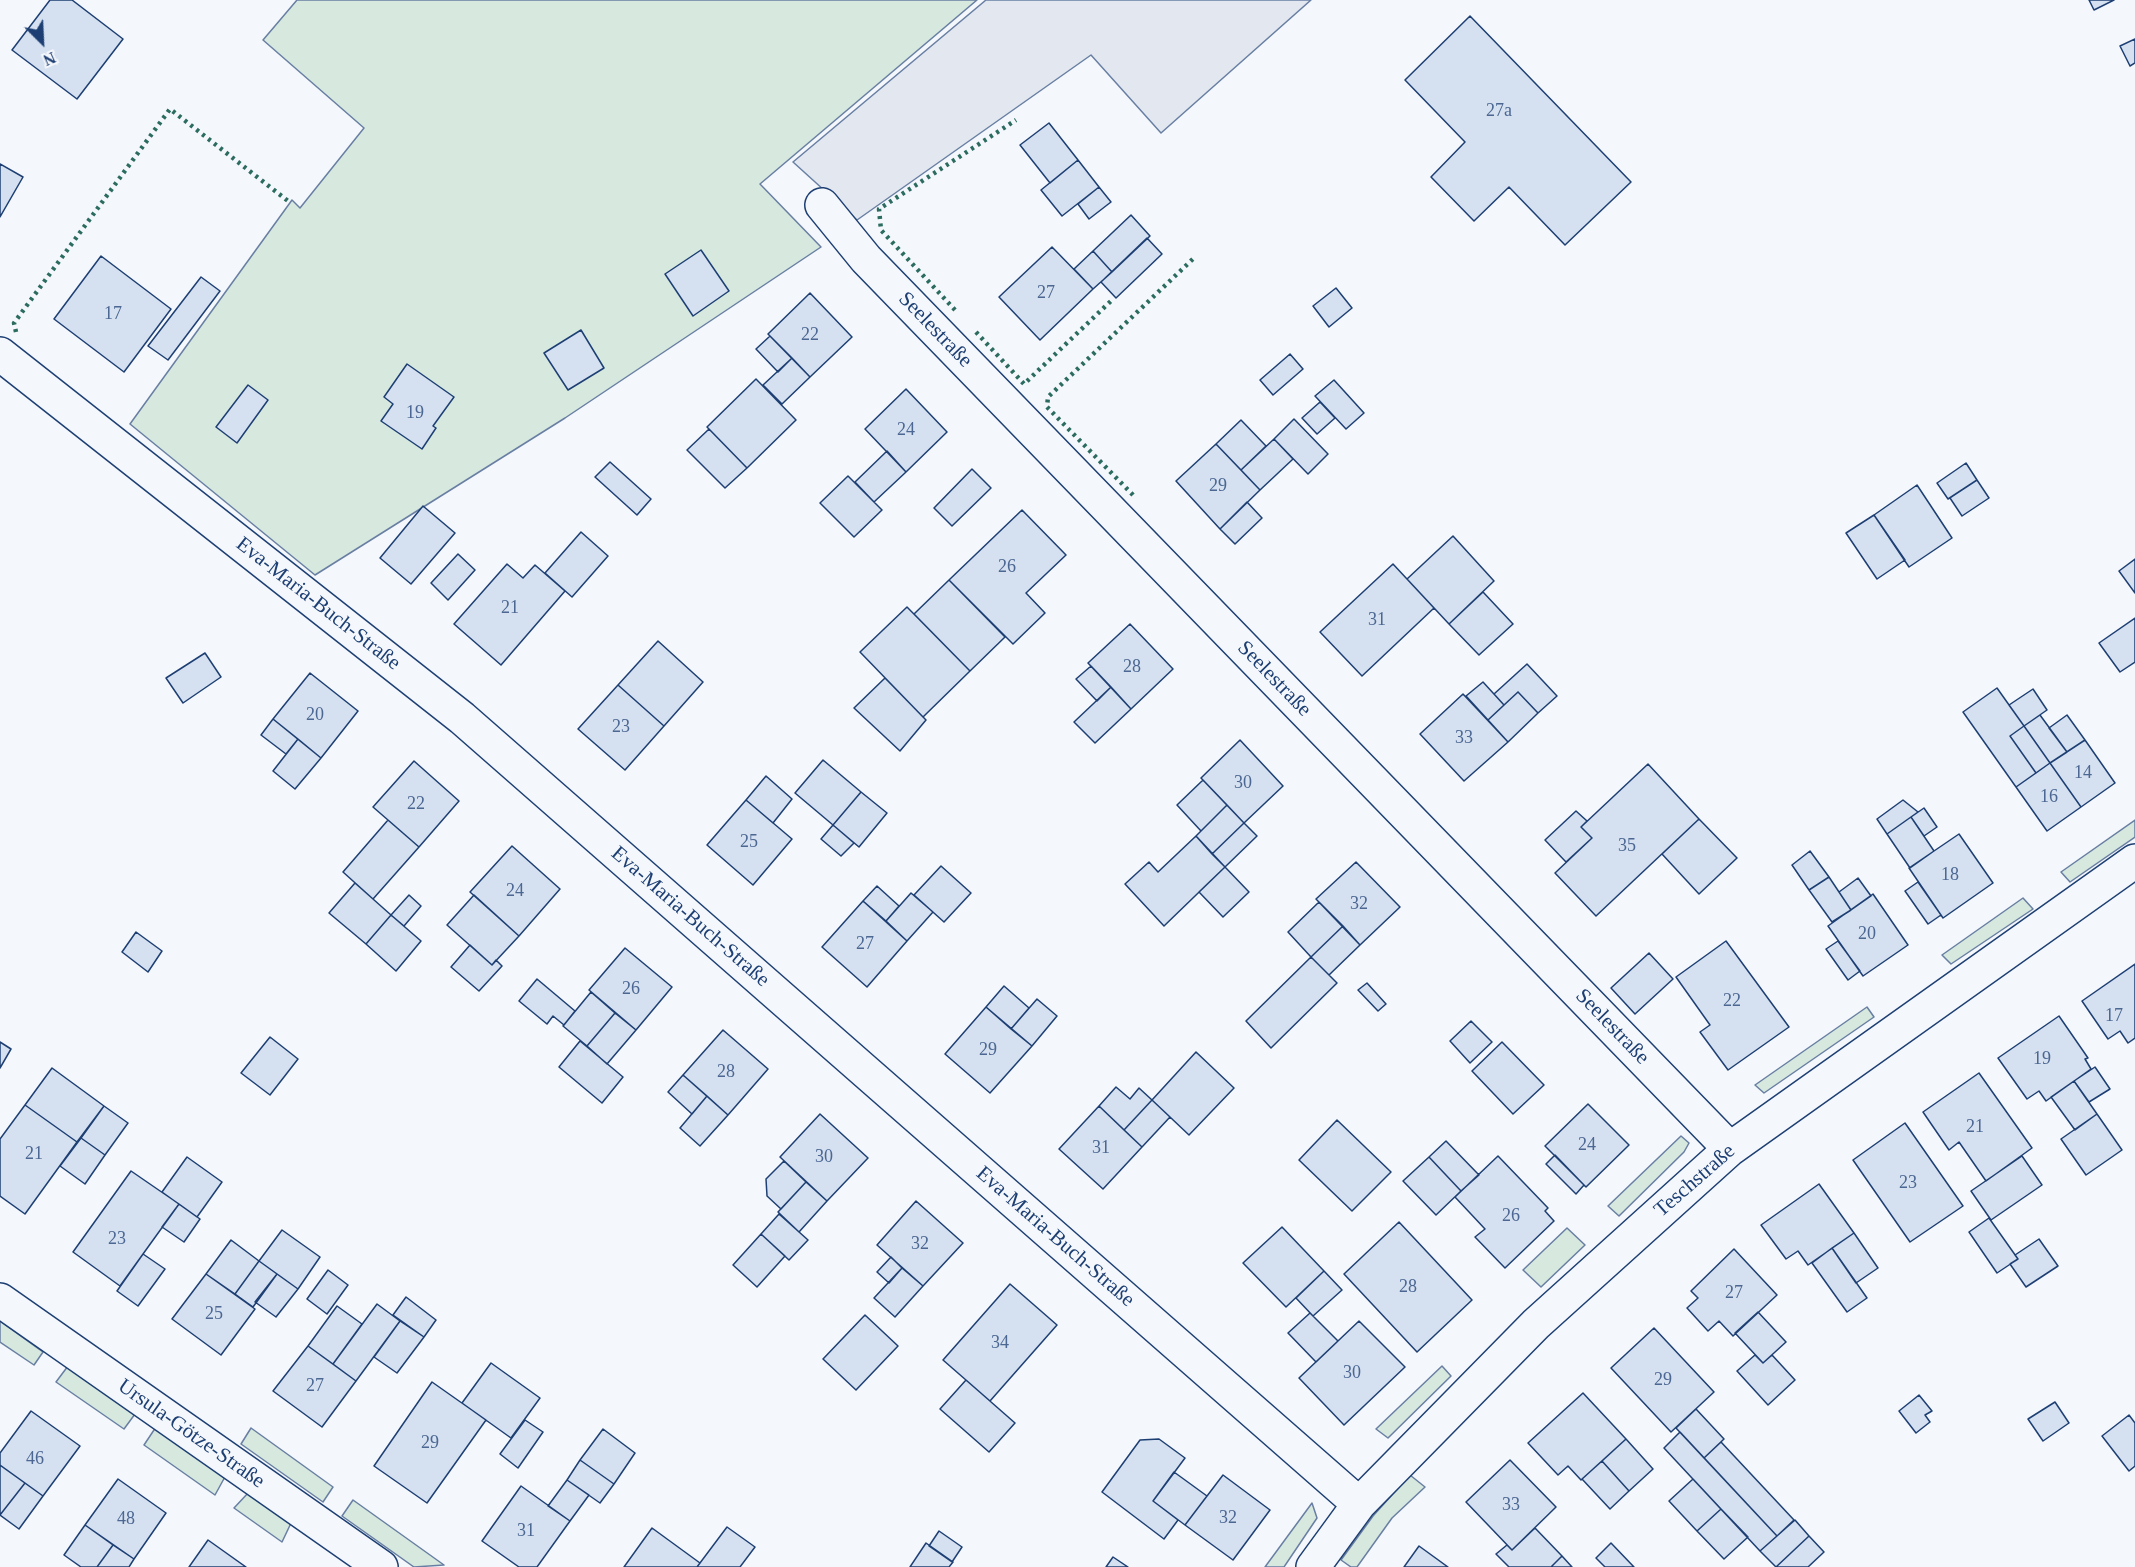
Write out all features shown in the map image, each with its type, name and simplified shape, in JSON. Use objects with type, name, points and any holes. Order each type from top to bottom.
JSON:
[{"type":"street","name":"Seelestraße","points":[[822,205],[866,259],[1730,1149]]},
{"type":"street","name":"Eva-Maria-Buch-Straße","points":[[0,354],[462,718],[1359,1504]]},
{"type":"street","name":"Teschstraße","points":[[1313,1567],[1359,1504],[1536,1324],[1730,1149],[2135,861]]},
{"type":"street","name":"Ursula-Götze-Straße","points":[[0,1300],[381,1567]]},
{"type":"shaded area","points":[[297,0],[977,0],[760,184],[821,247],[565,418],[315,575],[130,424],[292,200],[300,208],[364,128],[263,40]]},
{"type":"shaded area","points":[[986,0],[1311,0],[1161,133],[1091,55],[857,220],[793,162]]},
{"type":"shaded area","points":[[2135,820],[2135,837],[2070,882],[2061,872]]},
{"type":"shaded area","points":[[2023,898],[2033,909],[1951,964],[1942,955]]},
{"type":"shaded area","points":[[1867,1007],[1874,1017],[1764,1093],[1755,1085]]},
{"type":"shaded area","points":[[1681,1136],[1689,1143],[1684,1152],[1619,1216],[1608,1206]]},
{"type":"shaded area","points":[[1567,1228],[1585,1245],[1541,1287],[1523,1270]]},
{"type":"shaded area","points":[[0,1321],[43,1352],[34,1365],[0,1342]]},
{"type":"shaded area","points":[[68,1366],[135,1414],[124,1429],[56,1382]]},
{"type":"shaded area","points":[[1442,1366],[1451,1376],[1388,1438],[1376,1429]]},
{"type":"shaded area","points":[[156,1427],[226,1475],[215,1495],[144,1445]]},
{"type":"shaded area","points":[[251,1428],[333,1487],[323,1502],[241,1444]]},
{"type":"shaded area","points":[[1410,1475],[1425,1487],[1392,1518],[1357,1567],[1351,1567],[1341,1560],[1373,1516]]},
{"type":"shaded area","points":[[249,1492],[292,1521],[282,1542],[234,1508]]},
{"type":"shaded area","points":[[353,1500],[444,1565],[414,1567],[342,1516]]},
{"type":"shaded area","points":[[1312,1503],[1317,1518],[1284,1567],[1265,1567]]},
{"type":"building","points":[[50,0],[72,0],[123,39],[77,99],[12,50]]},
{"type":"building","points":[[2089,0],[2114,0],[2094,10]]},
{"type":"building","points":[[1470,16],[1631,182],[1565,245],[1509,187],[1474,221],[1431,177],[1465,142],[1405,80]]},
{"type":"building","points":[[2135,39],[2135,63],[2130,66],[2120,46]]},
{"type":"building","points":[[1049,123],[1078,160],[1050,183],[1020,145]]},
{"type":"building","points":[[1078,160],[1099,187],[1062,216],[1041,190]]},
{"type":"building","points":[[0,164],[23,177],[0,217]]},
{"type":"building","points":[[1099,187],[1111,202],[1089,219],[1078,204]]},
{"type":"building","points":[[1131,215],[1150,236],[1112,272],[1093,251]]},
{"type":"building","points":[[1147,238],[1162,254],[1116,298],[1101,282]]},
{"type":"building","points":[[1052,247],[1093,289],[1040,340],[999,297]]},
{"type":"building","points":[[701,250],[729,291],[693,316],[665,274]]},
{"type":"building","points":[[1093,251],[1112,272],[1093,289],[1074,269]]},
{"type":"building","points":[[101,256],[171,309],[124,372],[54,319]]},
{"type":"building","points":[[201,277],[220,291],[168,360],[148,346]]},
{"type":"building","points":[[1336,288],[1352,308],[1329,327],[1313,306]]},
{"type":"building","points":[[810,293],[852,337],[810,377],[768,334]]},
{"type":"building","points":[[581,330],[604,368],[568,390],[544,353]]},
{"type":"building","points":[[770,336],[792,358],[778,372],[756,349]]},
{"type":"building","points":[[1290,354],[1303,369],[1273,395],[1260,380]]},
{"type":"building","points":[[792,358],[810,377],[782,404],[763,385]]},
{"type":"building","points":[[407,364],[454,397],[433,426],[436,428],[422,449],[381,421],[393,404],[384,397]]},
{"type":"building","points":[[756,379],[796,420],[747,468],[707,427]]},
{"type":"building","points":[[1334,380],[1364,413],[1346,429],[1315,396]]},
{"type":"building","points":[[248,385],[268,400],[237,443],[216,427]]},
{"type":"building","points":[[906,389],[947,432],[906,472],[865,429]]},
{"type":"building","points":[[1320,402],[1335,418],[1317,434],[1302,418]]},
{"type":"building","points":[[1294,419],[1328,454],[1308,474],[1274,439]]},
{"type":"building","points":[[1241,420],[1266,446],[1241,470],[1216,444]]},
{"type":"building","points":[[709,429],[747,468],[725,488],[687,450]]},
{"type":"building","points":[[1274,439],[1293,459],[1260,490],[1241,470]]},
{"type":"building","points":[[1216,444],[1260,490],[1220,529],[1176,481]]},
{"type":"building","points":[[887,451],[906,472],[874,502],[855,482]]},
{"type":"building","points":[[610,462],[651,499],[637,515],[595,477]]},
{"type":"building","points":[[1966,463],[1977,480],[1948,499],[1937,483]]},
{"type":"building","points":[[972,469],[991,488],[952,526],[934,508]]},
{"type":"building","points":[[848,476],[882,510],[854,537],[820,503]]},
{"type":"building","points":[[1977,480],[1989,498],[1962,516],[1950,498]]},
{"type":"building","points":[[1917,485],[1952,538],[1909,567],[1874,515]]},
{"type":"building","points":[[1247,502],[1262,518],[1235,544],[1220,529]]},
{"type":"building","points":[[423,506],[455,533],[411,584],[380,558]]},
{"type":"building","points":[[1022,510],[1066,555],[1026,593],[1045,613],[1013,644],[949,580]]},
{"type":"building","points":[[1874,515],[1905,560],[1877,579],[1846,533]]},
{"type":"building","points":[[581,532],[608,556],[572,597],[545,573]]},
{"type":"building","points":[[1453,536],[1494,581],[1449,624],[1407,579]]},
{"type":"building","points":[[458,554],[475,570],[448,600],[431,583]]},
{"type":"building","points":[[2135,559],[2135,593],[2119,571]]},
{"type":"building","points":[[507,564],[523,578],[535,565],[565,591],[501,665],[454,624]]},
{"type":"building","points":[[1393,564],[1434,608],[1362,676],[1320,632]]},
{"type":"building","points":[[949,580],[1005,637],[970,671],[914,614]]},
{"type":"building","points":[[1483,592],[1513,624],[1479,655],[1449,624]]},
{"type":"building","points":[[907,607],[970,671],[923,717],[860,652]]},
{"type":"building","points":[[2135,618],[2135,662],[2120,672],[2099,643]]},
{"type":"building","points":[[1130,624],[1173,669],[1131,709],[1088,663]]},
{"type":"building","points":[[658,641],[703,682],[664,726],[618,685]]},
{"type":"building","points":[[205,653],[221,677],[183,703],[166,678]]},
{"type":"building","points":[[1527,664],[1557,696],[1538,713],[1518,692],[1504,705],[1494,694]]},
{"type":"building","points":[[1091,666],[1111,687],[1097,701],[1076,679]]},
{"type":"building","points":[[310,673],[358,711],[321,758],[273,719]]},
{"type":"building","points":[[885,678],[926,720],[900,751],[854,708]]},
{"type":"building","points":[[1483,682],[1504,705],[1488,720],[1466,696]]},
{"type":"building","points":[[618,685],[664,726],[625,770],[578,729]]},
{"type":"building","points":[[1111,687],[1131,709],[1095,743],[1074,722]]},
{"type":"building","points":[[1997,688],[2024,726],[2010,736],[2036,773],[2016,787],[1963,712]]},
{"type":"building","points":[[2033,689],[2047,710],[2024,726],[2009,705]]},
{"type":"building","points":[[1518,692],[1538,713],[1508,742],[1488,720]]},
{"type":"building","points":[[1463,694],[1508,742],[1464,781],[1420,734]]},
{"type":"building","points":[[2040,715],[2067,752],[2050,763],[2024,726]]},
{"type":"building","points":[[2067,715],[2085,740],[2067,752],[2049,728]]},
{"type":"building","points":[[273,719],[298,739],[286,754],[261,735]]},
{"type":"building","points":[[2024,726],[2050,763],[2036,773],[2010,736]]},
{"type":"building","points":[[298,739],[321,758],[295,789],[273,771]]},
{"type":"building","points":[[1240,740],[1283,786],[1244,823],[1201,778]]},
{"type":"building","points":[[2085,740],[2115,783],[2081,807],[2050,763]]},
{"type":"building","points":[[823,760],[861,792],[833,825],[795,793]]},
{"type":"building","points":[[414,761],[459,801],[419,847],[373,807]]},
{"type":"building","points":[[2050,763],[2081,807],[2047,831],[2016,787]]},
{"type":"building","points":[[1648,764],[1699,819],[1596,916],[1555,873],[1592,838],[1581,827]]},
{"type":"building","points":[[766,776],[792,799],[773,823],[746,800]]},
{"type":"building","points":[[1203,780],[1227,805],[1201,831],[1177,805]]},
{"type":"building","points":[[861,792],[887,813],[859,847],[833,825]]},
{"type":"building","points":[[746,800],[792,839],[753,885],[707,845]]},
{"type":"building","points":[[1903,800],[1918,812],[1887,834],[1877,819]]},
{"type":"building","points":[[1227,805],[1244,823],[1212,854],[1196,836]]},
{"type":"building","points":[[1924,808],[1937,827],[1924,836],[1911,817]]},
{"type":"building","points":[[1576,811],[1587,821],[1581,827],[1592,838],[1566,862],[1545,840]]},
{"type":"building","points":[[1911,817],[1934,851],[1910,868],[1887,834]]},
{"type":"building","points":[[1699,819],[1737,858],[1699,894],[1662,854]]},
{"type":"building","points":[[388,820],[419,847],[373,899],[343,872]]},
{"type":"building","points":[[1244,823],[1257,836],[1225,867],[1212,854]]},
{"type":"building","points":[[833,825],[854,843],[841,856],[821,839]]},
{"type":"building","points":[[1959,834],[1993,883],[1943,918],[1909,868]]},
{"type":"building","points":[[1196,836],[1225,867],[1164,926],[1125,884],[1149,862],[1158,872]]},
{"type":"building","points":[[512,846],[560,889],[519,936],[470,892]]},
{"type":"building","points":[[1810,851],[1829,877],[1809,890],[1792,865]]},
{"type":"building","points":[[1356,862],[1400,907],[1360,945],[1316,899]]},
{"type":"building","points":[[941,866],[971,893],[944,922],[914,895]]},
{"type":"building","points":[[1225,867],[1249,892],[1223,917],[1199,892]]},
{"type":"building","points":[[1829,877],[1851,910],[1832,922],[1809,890]]},
{"type":"building","points":[[1858,878],[1871,896],[1851,910],[1839,892]]},
{"type":"building","points":[[1918,882],[1941,915],[1928,924],[1905,891]]},
{"type":"building","points":[[355,883],[391,915],[366,944],[329,913]]},
{"type":"building","points":[[877,886],[899,906],[886,921],[863,901]]},
{"type":"building","points":[[911,893],[933,912],[907,941],[886,921]]},
{"type":"building","points":[[1873,894],[1908,945],[1863,976],[1828,926]]},
{"type":"building","points":[[409,895],[421,906],[404,926],[391,915]]},
{"type":"building","points":[[474,895],[519,936],[492,965],[447,925]]},
{"type":"building","points":[[863,901],[907,941],[867,987],[822,947]]},
{"type":"building","points":[[1319,902],[1343,926],[1311,957],[1288,932]]},
{"type":"building","points":[[391,915],[421,941],[396,971],[366,944]]},
{"type":"building","points":[[1343,926],[1360,945],[1329,975],[1311,957]]},
{"type":"building","points":[[136,932],[162,951],[148,972],[122,952]]},
{"type":"building","points":[[1726,941],[1789,1027],[1728,1070],[1700,1032],[1710,1025],[1676,977]]},
{"type":"building","points":[[1838,941],[1860,971],[1848,980],[1826,949]]},
{"type":"building","points":[[470,945],[492,965],[496,960],[502,966],[479,991],[451,967]]},
{"type":"building","points":[[625,948],[672,987],[636,1030],[589,990]]},
{"type":"building","points":[[1649,953],[1673,979],[1635,1014],[1611,988]]},
{"type":"building","points":[[1311,957],[1337,983],[1271,1048],[1246,1021]]},
{"type":"building","points":[[2135,964],[2135,1038],[2128,1043],[2120,1031],[2108,1039],[2082,1001]]},
{"type":"building","points":[[537,979],[575,1011],[564,1025],[553,1016],[547,1024],[519,1001]]},
{"type":"building","points":[[1367,983],[1386,1004],[1378,1011],[1358,990]]},
{"type":"building","points":[[1004,986],[1029,1008],[1011,1029],[986,1007]]},
{"type":"building","points":[[591,992],[615,1013],[587,1046],[563,1026]]},
{"type":"building","points":[[1037,999],[1057,1016],[1032,1046],[1011,1029]]},
{"type":"building","points":[[986,1007],[1032,1046],[990,1093],[945,1054]]},
{"type":"building","points":[[615,1013],[636,1030],[607,1064],[587,1046]]},
{"type":"building","points":[[2059,1016],[2088,1058],[2085,1059],[2091,1069],[2046,1101],[2039,1091],[2027,1099],[1998,1058]]},
{"type":"building","points":[[1471,1021],[1492,1042],[1470,1063],[1450,1041]]},
{"type":"building","points":[[723,1030],[768,1069],[728,1115],[683,1075]]},
{"type":"building","points":[[270,1037],[298,1059],[270,1095],[241,1073]]},
{"type":"building","points":[[580,1041],[623,1077],[602,1103],[559,1067]]},
{"type":"building","points":[[0,1042],[11,1049],[0,1068]]},
{"type":"building","points":[[1502,1042],[1544,1085],[1513,1114],[1472,1071]]},
{"type":"building","points":[[1196,1052],[1234,1088],[1189,1135],[1152,1100]]},
{"type":"building","points":[[2095,1067],[2110,1089],[2089,1102],[2074,1081]]},
{"type":"building","points":[[52,1068],[104,1106],[77,1142],[25,1105]]},
{"type":"building","points":[[1979,1073],[2032,1148],[1986,1181],[1959,1142],[1949,1150],[1923,1112]]},
{"type":"building","points":[[683,1075],[707,1096],[692,1114],[668,1092]]},
{"type":"building","points":[[2074,1081],[2097,1114],[2075,1130],[2051,1097]]},
{"type":"building","points":[[1116,1087],[1130,1099],[1139,1088],[1152,1100],[1124,1130],[1099,1106]]},
{"type":"building","points":[[707,1096],[728,1115],[700,1146],[680,1128]]},
{"type":"building","points":[[1152,1100],[1170,1117],[1142,1147],[1124,1130]]},
{"type":"building","points":[[1588,1104],[1629,1145],[1586,1187],[1545,1146]]},
{"type":"building","points":[[25,1105],[77,1142],[25,1214],[0,1196],[0,1139]]},
{"type":"building","points":[[104,1106],[128,1123],[105,1155],[81,1138]]},
{"type":"building","points":[[1099,1106],[1142,1147],[1103,1189],[1059,1149]]},
{"type":"building","points":[[820,1114],[868,1158],[827,1201],[780,1157]]},
{"type":"building","points":[[2097,1114],[2122,1150],[2086,1175],[2061,1139]]},
{"type":"building","points":[[1337,1120],[1391,1172],[1352,1211],[1299,1160]]},
{"type":"building","points":[[1905,1123],[1963,1206],[1910,1242],[1853,1160]]},
{"type":"building","points":[[81,1138],[105,1155],[85,1184],[60,1166]]},
{"type":"building","points":[[1446,1141],[1479,1175],[1461,1191],[1429,1157]]},
{"type":"building","points":[[1555,1155],[1584,1185],[1576,1194],[1546,1164]]},
{"type":"building","points":[[1498,1156],[1548,1208],[1545,1211],[1554,1221],[1505,1268],[1475,1237],[1485,1229],[1455,1197]]},
{"type":"building","points":[[2022,1156],[2042,1185],[1991,1220],[1971,1191]]},
{"type":"building","points":[[187,1157],[222,1182],[197,1217],[162,1192]]},
{"type":"building","points":[[1429,1157],[1461,1191],[1436,1215],[1403,1181]]},
{"type":"building","points":[[784,1161],[806,1182],[781,1209],[767,1196],[766,1179]]},
{"type":"building","points":[[131,1171],[179,1204],[120,1286],[73,1252]]},
{"type":"building","points":[[806,1182],[827,1201],[799,1232],[778,1212]]},
{"type":"building","points":[[1819,1184],[1854,1233],[1808,1265],[1798,1251],[1786,1259],[1761,1225]]},
{"type":"building","points":[[916,1201],[963,1243],[923,1286],[877,1245]]},
{"type":"building","points":[[179,1204],[200,1219],[184,1242],[162,1227]]},
{"type":"building","points":[[779,1214],[808,1240],[789,1260],[761,1234]]},
{"type":"building","points":[[1989,1218],[2018,1259],[1997,1273],[1969,1232]]},
{"type":"building","points":[[1399,1222],[1472,1300],[1417,1352],[1344,1274]]},
{"type":"building","points":[[1282,1227],[1324,1271],[1286,1307],[1243,1263]]},
{"type":"building","points":[[282,1230],[320,1257],[298,1289],[259,1261]]},
{"type":"building","points":[[1854,1233],[1878,1268],[1856,1283],[1832,1248]]},
{"type":"building","points":[[761,1234],[785,1256],[757,1287],[733,1265]]},
{"type":"building","points":[[2039,1239],[2058,1266],[2026,1287],[2010,1264],[2018,1259],[2015,1255]]},
{"type":"building","points":[[231,1240],[259,1261],[235,1294],[206,1274]]},
{"type":"building","points":[[1832,1248],[1867,1298],[1847,1312],[1812,1263]]},
{"type":"building","points":[[1734,1249],[1777,1295],[1733,1336],[1719,1321],[1708,1331],[1687,1308],[1698,1298],[1691,1291]]},
{"type":"building","points":[[143,1254],[165,1269],[138,1306],[117,1291]]},
{"type":"building","points":[[891,1257],[902,1268],[889,1283],[877,1272]]},
{"type":"building","points":[[259,1261],[277,1274],[253,1307],[235,1294]]},
{"type":"building","points":[[902,1268],[923,1286],[895,1317],[874,1298]]},
{"type":"building","points":[[328,1270],[348,1285],[327,1314],[307,1299]]},
{"type":"building","points":[[1324,1271],[1342,1290],[1313,1316],[1296,1298]]},
{"type":"building","points":[[206,1274],[255,1309],[221,1355],[172,1319]]},
{"type":"building","points":[[277,1274],[298,1289],[276,1317],[255,1302]]},
{"type":"building","points":[[1010,1284],[1057,1325],[990,1401],[943,1360]]},
{"type":"building","points":[[406,1297],[436,1320],[424,1337],[393,1315]]},
{"type":"building","points":[[377,1304],[400,1321],[356,1381],[333,1364]]},
{"type":"building","points":[[337,1306],[362,1324],[333,1364],[308,1346]]},
{"type":"building","points":[[1758,1312],[1786,1342],[1763,1363],[1735,1333]]},
{"type":"building","points":[[1310,1313],[1338,1341],[1316,1362],[1288,1333]]},
{"type":"building","points":[[865,1315],[898,1346],[856,1390],[823,1359]]},
{"type":"building","points":[[400,1321],[424,1337],[397,1373],[374,1357]]},
{"type":"building","points":[[1359,1321],[1405,1367],[1344,1425],[1299,1378]]},
{"type":"building","points":[[1654,1328],[1714,1392],[1671,1432],[1611,1368]]},
{"type":"building","points":[[308,1346],[356,1381],[322,1427],[273,1391]]},
{"type":"building","points":[[1755,1355],[1763,1363],[1772,1355],[1795,1380],[1768,1405],[1737,1371]]},
{"type":"building","points":[[491,1363],[540,1398],[511,1438],[462,1403]]},
{"type":"building","points":[[966,1380],[1015,1423],[989,1452],[940,1409]]},
{"type":"building","points":[[432,1382],[486,1420],[427,1503],[374,1466]]},
{"type":"building","points":[[1583,1393],[1626,1439],[1581,1480],[1568,1466],[1558,1475],[1528,1443]]},
{"type":"building","points":[[1919,1395],[1932,1411],[1925,1415],[1930,1422],[1916,1433],[1899,1411]]},
{"type":"building","points":[[2055,1402],[2069,1423],[2043,1441],[2028,1419]]},
{"type":"building","points":[[1696,1409],[1724,1439],[1704,1458],[1676,1428]]},
{"type":"building","points":[[31,1411],[80,1446],[43,1496],[0,1465],[0,1453]]},
{"type":"building","points":[[2129,1415],[2135,1423],[2135,1466],[2129,1471],[2102,1436]]},
{"type":"building","points":[[525,1420],[543,1432],[518,1468],[500,1454]]},
{"type":"building","points":[[603,1429],[635,1453],[614,1484],[580,1460]]},
{"type":"building","points":[[1680,1432],[1777,1536],[1760,1551],[1664,1448]]},
{"type":"building","points":[[1159,1439],[1185,1458],[1153,1501],[1178,1520],[1164,1539],[1102,1492],[1140,1440]]},
{"type":"building","points":[[1626,1439],[1653,1469],[1629,1491],[1602,1461]]},
{"type":"building","points":[[1721,1442],[1794,1520],[1777,1536],[1704,1458]]},
{"type":"building","points":[[580,1460],[614,1484],[600,1503],[567,1480]]},
{"type":"building","points":[[1510,1460],[1556,1507],[1512,1550],[1466,1502]]},
{"type":"building","points":[[1602,1461],[1629,1491],[1610,1509],[1582,1479]]},
{"type":"building","points":[[0,1465],[25,1483],[0,1515]]},
{"type":"building","points":[[1174,1472],[1207,1496],[1185,1525],[1153,1501]]},
{"type":"building","points":[[1223,1475],[1270,1510],[1233,1560],[1185,1525]]},
{"type":"building","points":[[118,1479],[166,1513],[134,1559],[85,1525]]},
{"type":"building","points":[[1693,1479],[1721,1509],[1697,1531],[1669,1501]]},
{"type":"building","points":[[567,1480],[589,1495],[570,1521],[548,1506]]},
{"type":"building","points":[[25,1483],[43,1496],[19,1529],[0,1515]]},
{"type":"building","points":[[521,1486],[570,1521],[537,1567],[519,1567],[482,1541]]},
{"type":"building","points":[[1721,1509],[1748,1537],[1724,1559],[1697,1531]]},
{"type":"building","points":[[1795,1520],[1809,1536],[1776,1567],[1760,1551]]},
{"type":"building","points":[[85,1525],[113,1545],[97,1567],[81,1567],[64,1555]]},
{"type":"building","points":[[727,1527],[755,1547],[740,1567],[697,1567]]},
{"type":"building","points":[[652,1528],[700,1563],[697,1567],[624,1567]]},
{"type":"building","points":[[1535,1528],[1562,1556],[1551,1567],[1509,1567],[1496,1554],[1507,1545],[1512,1550]]},
{"type":"building","points":[[939,1531],[962,1547],[952,1562],[929,1546]]},
{"type":"building","points":[[1809,1536],[1824,1552],[1808,1567],[1776,1567]]},
{"type":"building","points":[[208,1540],[246,1567],[189,1567]]},
{"type":"building","points":[[926,1543],[953,1562],[949,1567],[910,1567]]},
{"type":"building","points":[[1611,1543],[1634,1567],[1605,1567],[1596,1558]]},
{"type":"building","points":[[113,1545],[134,1559],[129,1567],[97,1567]]},
{"type":"building","points":[[1419,1546],[1448,1567],[1404,1567]]},
{"type":"building","points":[[1562,1556],[1572,1567],[1551,1567]]},
{"type":"building","points":[[1113,1557],[1128,1567],[1106,1567]]},
{"type":"hedge","points":[[16,332],[14,323],[170,109],[288,201]]},
{"type":"hedge","points":[[955,310],[881,230],[879,209],[1016,120]]},
{"type":"hedge","points":[[1133,495],[1047,407],[1048,397],[1195,257]]},
{"type":"hedge","points":[[976,332],[1024,384],[1113,299]]}]
